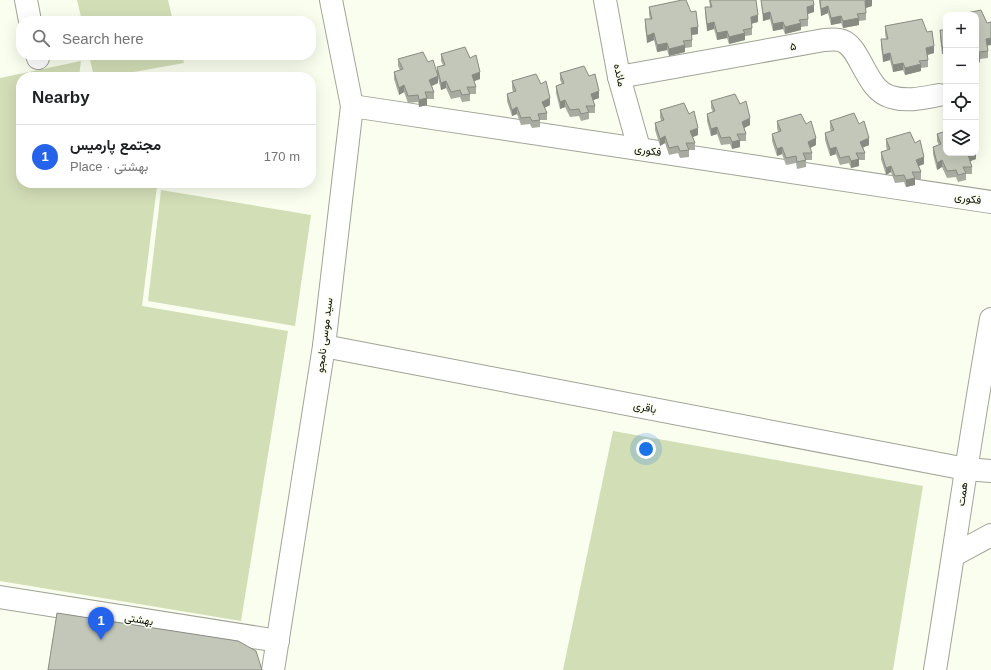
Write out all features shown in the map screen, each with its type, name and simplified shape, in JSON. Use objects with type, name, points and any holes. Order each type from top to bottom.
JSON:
[{"type":"street","points":[[26,0],[29,16]]},
{"type":"street","name":"سید موسی نامجو","points":[[273,670],[324,346],[352,106],[331,0]]},
{"type":"street","name":"مائده","points":[[605,0],[619,77],[639,148]]},
{"type":"street","name":"۵","points":[[619,77],[824,40],[840,40],[852,48],[875,87],[889,97],[907,100],[939,95]]},
{"type":"street","name":"فکوری","points":[[352,106],[991,202]]},
{"type":"street","name":"همت","points":[[935,670],[954,555],[966,468],[991,319]]},
{"type":"street","name":"باقری","points":[[324,346],[966,468],[991,471]]},
{"type":"street","points":[[954,555],[991,535]]},
{"type":"street","name":"بهشتی","points":[[0,597],[278,641]]},
{"type":"green space","points":[[77,0],[168,0],[172,16],[81,16]]},
{"type":"green space","points":[[90,60],[183,60],[184,63],[134,72],[93,72]]},
{"type":"green space","points":[[81,61],[80,72],[29,72]]},
{"type":"green space","points":[[16,75],[16,188],[157,188],[142,306],[288,331],[241,621],[0,581],[0,78]]},
{"type":"green space","points":[[161,190],[311,215],[295,326],[148,301]]},
{"type":"green space","points":[[613,431],[923,486],[893,670],[563,670]]},
{"type":"building","points":[[686,0],[691,12],[696,11],[698,27],[691,28],[692,40],[683,41],[685,45],[669,49],[667,43],[657,45],[654,33],[647,36],[645,19],[652,19],[649,7]]},
{"type":"building","points":[[710,0],[756,0],[758,15],[751,17],[752,28],[743,30],[745,33],[729,37],[727,31],[717,33],[714,22],[707,24],[705,7],[712,7]]},
{"type":"building","points":[[761,0],[813,0],[814,5],[807,7],[808,19],[799,20],[801,23],[785,27],[783,22],[773,24],[770,12],[763,14]]},
{"type":"building","points":[[820,0],[868,0],[865,1],[866,13],[857,14],[859,18],[843,21],[841,16],[831,18],[828,6],[821,9]]},
{"type":"building","points":[[981,10],[987,23],[991,22],[991,38],[986,39],[988,51],[979,52],[979,12],[971,12]]},
{"type":"building","points":[[922,19],[927,32],[932,31],[934,46],[926,48],[928,60],[919,61],[921,64],[905,68],[903,63],[893,65],[890,53],[883,55],[881,39],[888,39],[885,26]]},
{"type":"building","points":[[940,30],[943,30],[942,47]]},
{"type":"building","points":[[465,47],[470,58],[476,55],[480,72],[472,75],[476,87],[467,87],[470,94],[462,95],[460,90],[451,92],[446,81],[441,83],[437,67],[445,65],[441,54]]},
{"type":"building","points":[[423,52],[428,62],[433,60],[438,76],[429,80],[434,92],[425,92],[427,98],[419,100],[418,95],[408,96],[404,85],[399,88],[394,72],[403,69],[398,59]]},
{"type":"building","points":[[584,66],[589,76],[595,74],[599,91],[591,94],[595,106],[586,106],[589,112],[581,114],[579,109],[570,110],[565,100],[560,102],[556,86],[564,83],[560,73]]},
{"type":"building","points":[[536,74],[541,84],[546,81],[550,98],[542,102],[547,113],[538,114],[540,120],[532,121],[530,117],[521,118],[517,107],[512,110],[507,94],[516,91],[512,81]]},
{"type":"building","points":[[735,94],[740,104],[746,101],[750,118],[742,122],[746,134],[737,134],[740,140],[732,142],[730,137],[721,138],[717,127],[711,129],[707,114],[715,111],[711,101]]},
{"type":"building","points":[[684,103],[689,114],[694,111],[698,128],[690,131],[695,143],[686,143],[689,150],[680,151],[678,146],[669,148],[665,136],[660,139],[655,123],[664,120],[660,110]]},
{"type":"building","points":[[854,113],[859,124],[864,121],[869,138],[860,142],[865,153],[856,153],[859,159],[851,161],[849,156],[840,158],[836,147],[830,149],[825,133],[834,130],[830,121]]},
{"type":"building","points":[[801,114],[806,124],[811,121],[816,138],[808,142],[812,153],[803,153],[806,160],[797,162],[796,156],[786,158],[782,147],[777,149],[772,134],[781,131],[777,121]]},
{"type":"building","points":[[910,132],[915,143],[920,140],[924,157],[916,160],[921,172],[912,172],[915,178],[906,180],[904,175],[895,176],[891,166],[886,168],[881,152],[890,149],[886,139]]},
{"type":"building","points":[[943,132],[943,156],[968,156],[972,167],[963,167],[966,173],[958,175],[956,170],[947,171],[942,160],[937,163],[933,147],[941,144],[937,134]]},
{"type":"building","points":[[57,613],[238,641],[256,651],[262,670],[48,670]]},
{"type":"place","name":"مجتمع پارمیس","points":[[101,640]]}]
